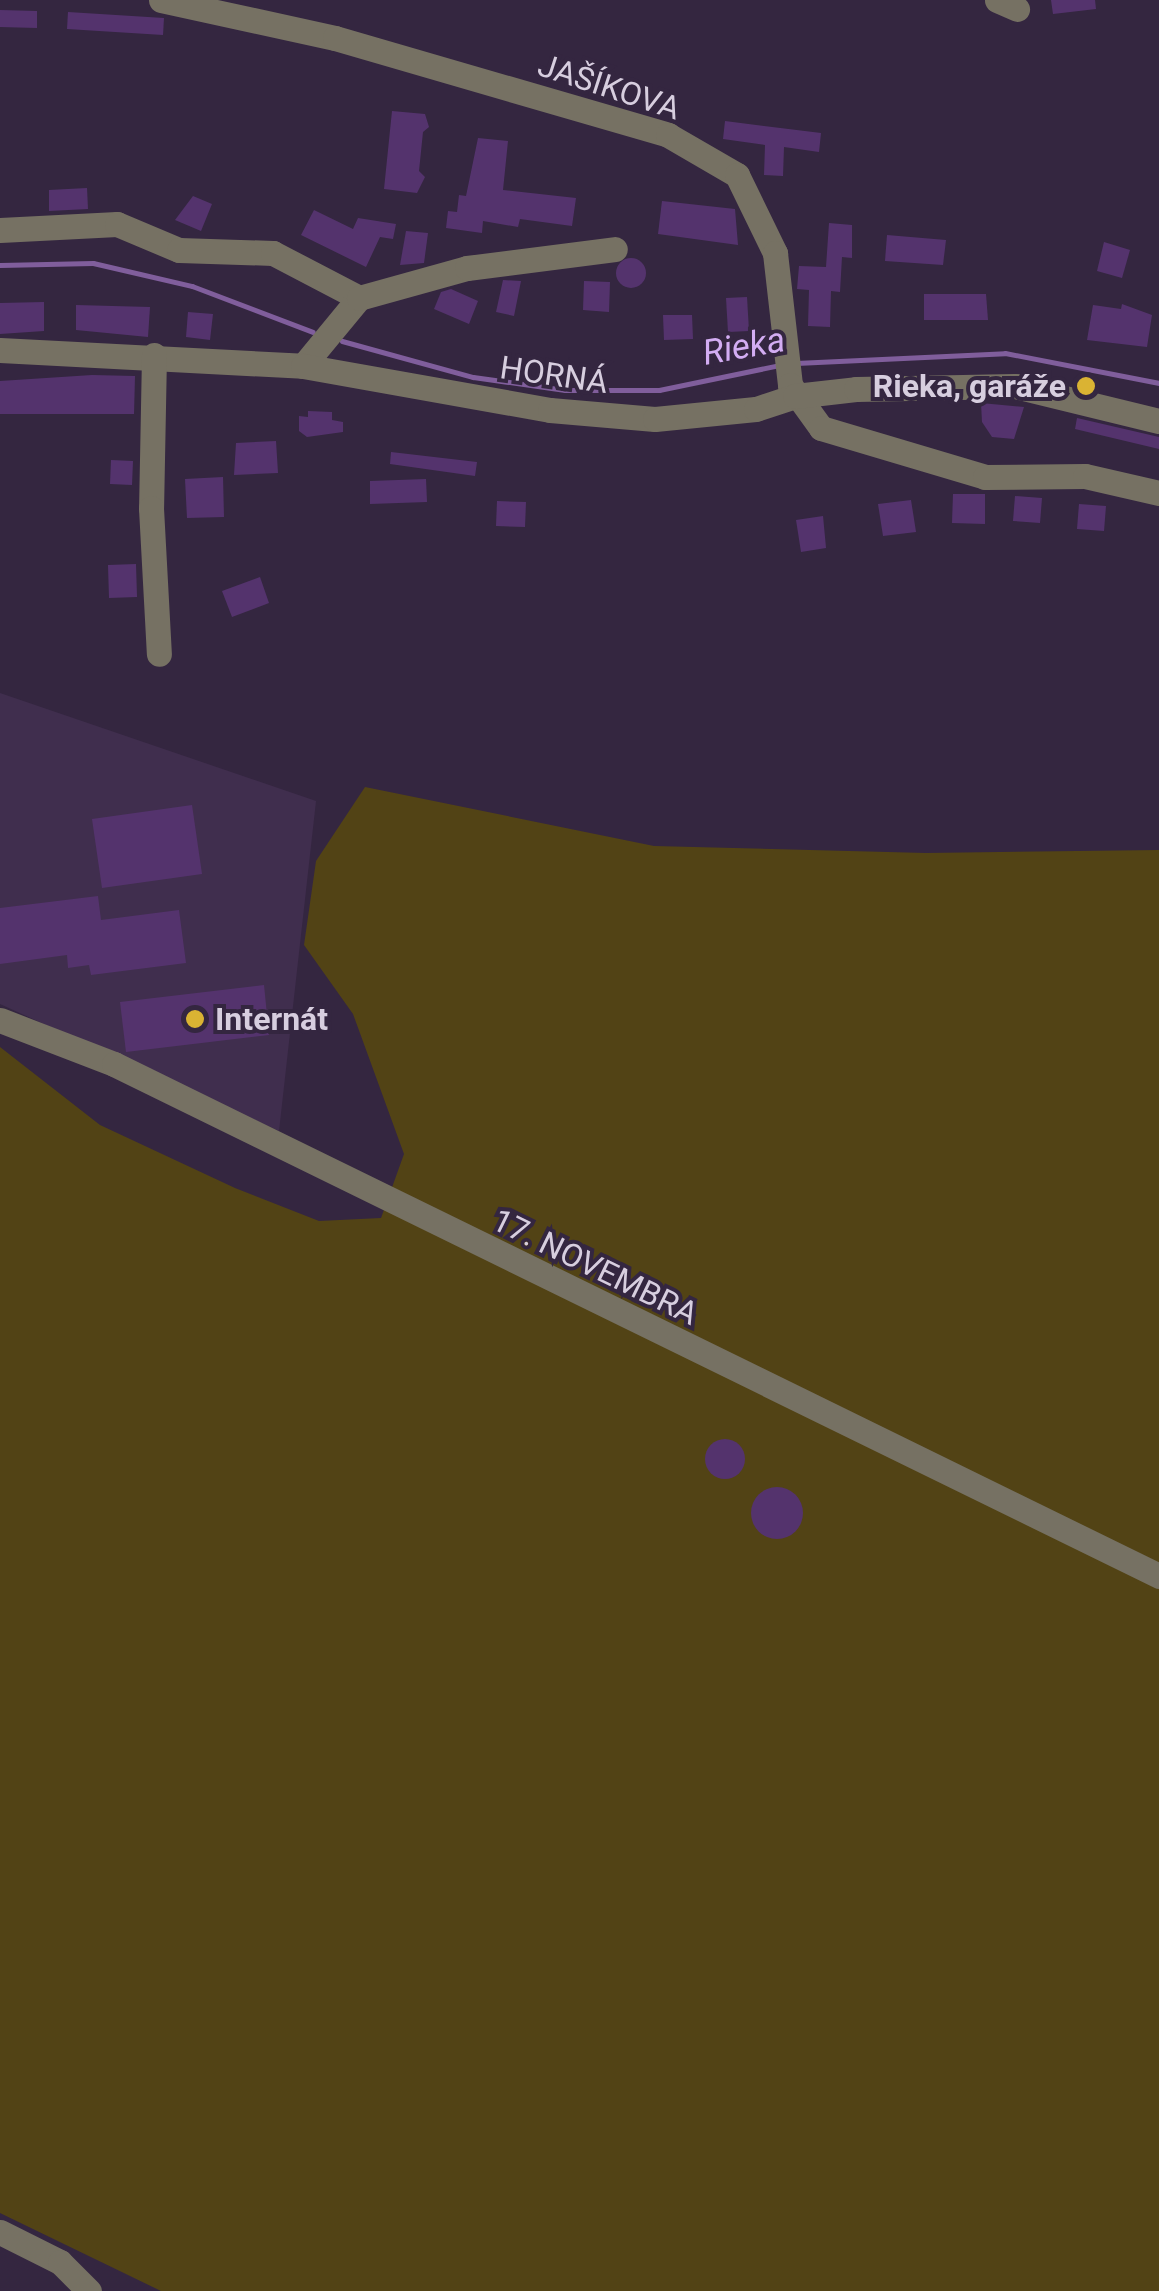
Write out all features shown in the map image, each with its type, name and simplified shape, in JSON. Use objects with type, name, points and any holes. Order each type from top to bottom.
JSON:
[{"type":"street","name":"JAŠÍKOVA","points":[[161,0],[239,6],[668,135],[737,175],[776,252],[793,390]]},
{"type":"street","points":[[0,230],[118,224],[179,250],[274,253],[359,298]]},
{"type":"street","points":[[304,366],[359,298],[467,268],[615,249]]},
{"type":"street","name":"HORNÁ","points":[[0,350],[154,355],[304,366],[550,410],[655,419],[756,409],[793,390],[1030,387],[1159,421]]},
{"type":"street","points":[[154,355],[151,508],[159,654]]},
{"type":"street","points":[[793,390],[821,428],[937,464],[985,476],[1086,476],[1159,493]]},
{"type":"street","name":"17. NOVEMBRA","points":[[0,1020],[114,1064],[1159,1576]]},
{"type":"street","points":[[0,2232],[60,2262],[89,2291]]},
{"type":"shaded area","points":[[0,693],[316,801],[279,1131],[0,1004]]},
{"type":"shaded area","points":[[365,787],[654,846],[926,853],[1159,850],[1159,2291],[161,2291],[0,2213],[0,1047],[100,1125],[235,1188],[319,1221],[381,1218],[404,1154],[353,1014],[304,945],[316,861]]},
{"type":"building","points":[[1051,0],[1095,0],[1096,9],[1053,14]]},
{"type":"building","points":[[0,10],[37,11],[37,28],[0,27]]},
{"type":"building","points":[[68,12],[164,18],[163,35],[67,29]]},
{"type":"building","points":[[392,111],[425,114],[429,127],[423,132],[419,171],[425,177],[417,193],[384,189]]},
{"type":"building","points":[[725,121],[821,133],[819,152],[784,147],[783,176],[764,175],[765,145],[723,139]]},
{"type":"building","points":[[478,138],[508,141],[503,190],[576,198],[572,226],[520,219],[518,227],[483,221],[482,233],[446,228],[448,211],[457,212],[459,195],[466,196]]},
{"type":"building","points":[[87,188],[88,209],[49,211],[49,190]]},
{"type":"building","points":[[193,196],[212,204],[201,231],[175,220]]},
{"type":"building","points":[[662,201],[735,209],[738,245],[658,234]]},
{"type":"building","points":[[314,210],[353,229],[358,218],[396,224],[393,239],[380,237],[366,267],[301,235]]},
{"type":"building","points":[[829,223],[852,225],[852,258],[842,257],[840,292],[831,291],[830,327],[808,326],[809,290],[797,289],[799,266],[826,267]]},
{"type":"building","points":[[406,231],[428,233],[424,263],[400,265]]},
{"type":"building","points":[[887,235],[946,240],[943,265],[885,261]]},
{"type":"building","points":[[1104,242],[1130,250],[1122,278],[1097,271]]},
{"type":"building","points":[[631,258],[642,262],[646,273],[642,284],[631,288],[620,284],[616,273],[620,262]]},
{"type":"building","points":[[503,280],[521,281],[514,316],[496,312]]},
{"type":"building","points":[[584,281],[610,282],[609,312],[583,310]]},
{"type":"building","points":[[451,289],[478,301],[469,324],[434,309],[441,292]]},
{"type":"building","points":[[924,294],[986,294],[988,320],[924,320]]},
{"type":"building","points":[[747,297],[749,331],[728,332],[726,298]]},
{"type":"building","points":[[44,302],[44,331],[0,334],[0,303]]},
{"type":"building","points":[[1122,304],[1152,315],[1147,347],[1087,340],[1093,305],[1121,309]]},
{"type":"building","points":[[76,305],[150,307],[148,337],[76,330]]},
{"type":"building","points":[[188,312],[213,314],[210,340],[186,337]]},
{"type":"building","points":[[663,315],[692,315],[693,339],[664,340]]},
{"type":"building","points":[[135,376],[134,414],[0,414],[0,381]]},
{"type":"building","points":[[981,403],[1024,407],[1014,439],[992,437],[982,422]]},
{"type":"building","points":[[308,411],[332,412],[332,420],[343,422],[343,432],[307,437],[299,431],[299,416],[308,417]]},
{"type":"building","points":[[1077,418],[1159,437],[1159,449],[1075,429]]},
{"type":"building","points":[[276,441],[278,473],[234,475],[236,443]]},
{"type":"building","points":[[391,452],[477,462],[475,476],[390,464]]},
{"type":"building","points":[[111,460],[133,461],[132,485],[110,484]]},
{"type":"building","points":[[223,477],[224,517],[187,518],[185,479]]},
{"type":"building","points":[[426,479],[427,502],[370,504],[370,481]]},
{"type":"building","points":[[953,494],[985,494],[985,524],[952,523]]},
{"type":"building","points":[[1015,496],[1042,498],[1040,523],[1013,521]]},
{"type":"building","points":[[911,500],[916,532],[883,536],[878,504]]},
{"type":"building","points":[[497,501],[526,502],[525,527],[496,526]]},
{"type":"building","points":[[1079,504],[1106,506],[1104,531],[1077,529]]},
{"type":"building","points":[[823,516],[826,548],[801,552],[796,520]]},
{"type":"building","points":[[136,564],[137,597],[109,598],[108,565]]},
{"type":"building","points":[[260,577],[269,603],[232,617],[222,591]]},
{"type":"building","points":[[192,805],[202,874],[102,888],[92,819]]},
{"type":"building","points":[[98,896],[101,920],[179,910],[186,963],[91,975],[89,965],[68,968],[67,955],[0,964],[0,908]]},
{"type":"building","name":"Internát","points":[[264,985],[269,1035],[126,1052],[120,1002]]},
{"type":"building","points":[[725,1439],[739,1445],[745,1459],[739,1473],[725,1479],[711,1473],[705,1459],[711,1445]]},
{"type":"building","points":[[777,1487],[796,1494],[803,1513],[796,1532],[777,1539],[758,1532],[751,1513],[758,1494]]},
{"type":"waterway","name":"Rieka","points":[[0,265],[93,263],[192,286],[313,332]]},
{"type":"waterway","name":"Rieka","points":[[342,341],[473,377],[565,390],[659,390],[780,365]]},
{"type":"waterway","name":"Rieka","points":[[796,363],[1005,353],[1159,383]]},
{"type":"place","name":"Rieka, garáže","points":[[1086,386]]},
{"type":"place","name":"Internát","points":[[195,1019]]}]
